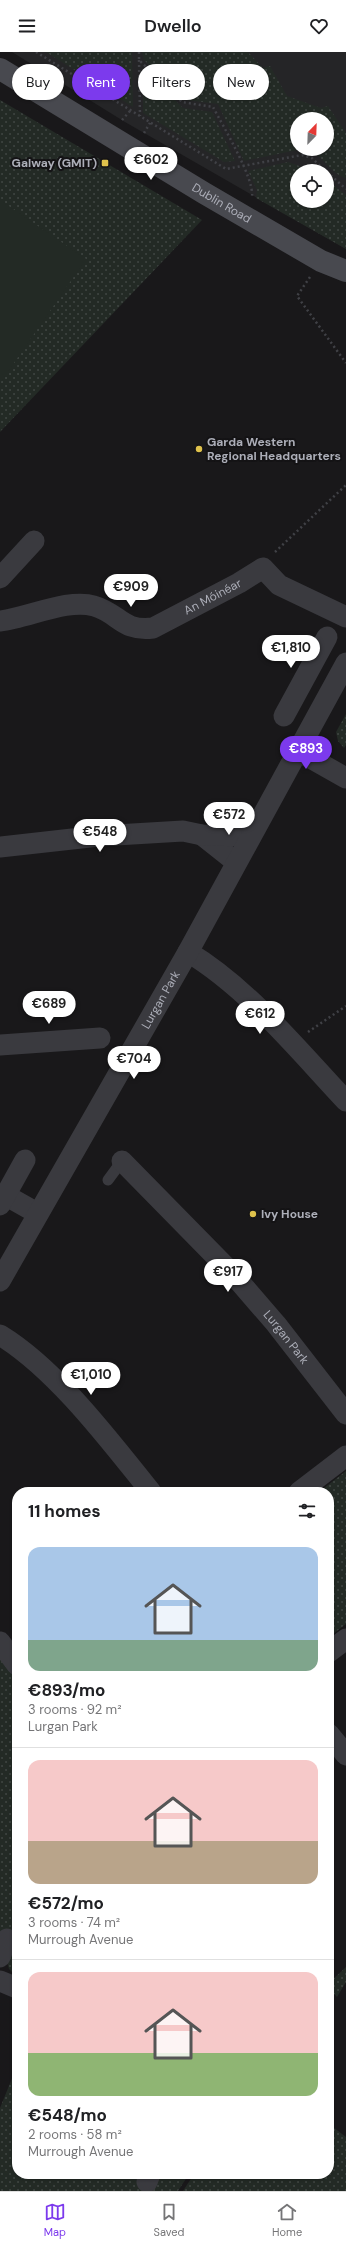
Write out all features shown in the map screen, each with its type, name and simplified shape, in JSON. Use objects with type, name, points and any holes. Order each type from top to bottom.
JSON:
[{"type":"main road","name":"Dublin Road","points":[[0,69],[320,261],[346,271]]},
{"type":"main road","name":"Dublin Road","points":[[320,261],[346,284]]},
{"type":"street","points":[[0,578],[34,541]]},
{"type":"street","points":[[263,568],[279,585],[346,617]]},
{"type":"street","name":"An Móinéar","points":[[0,621],[61,607],[82,604],[95,606],[139,630],[154,628],[239,583],[263,568]]},
{"type":"street","points":[[284,716],[327,637]]},
{"type":"street","name":"Lurgan Park","points":[[0,1281],[188,952],[250,836],[346,663]]},
{"type":"street","points":[[298,690],[324,704]]},
{"type":"street","points":[[298,751],[346,778]]},
{"type":"street","points":[[0,847],[99,836],[176,831],[202,835],[250,836]]},
{"type":"street","points":[[202,835],[236,862]]},
{"type":"street","points":[[188,952],[225,977],[346,1101]]},
{"type":"street","points":[[0,1045],[100,1038]]},
{"type":"street","points":[[25,1160],[3,1200],[38,1213]]},
{"type":"street","name":"Lurgan Park","points":[[122,1161],[231,1272],[276,1324],[346,1414]]},
{"type":"street","points":[[0,1336],[14,1344],[37,1363],[101,1431],[147,1487]]},
{"type":"street","points":[[306,1487],[346,1456]]},
{"type":"street","points":[[334,1648],[346,1639]]},
{"type":"street","points":[[0,1642],[12,1658]]},
{"type":"street","points":[[334,1740],[346,1755]]},
{"type":"street","points":[[0,1981],[12,1986]]},
{"type":"lane","points":[[108,1180],[122,1161]]},
{"type":"path","points":[[36,52],[226,169],[302,155],[312,158],[318,164]]},
{"type":"path","points":[[139,52],[140,117]]},
{"type":"path","points":[[139,60],[182,102],[213,107],[243,166],[252,191],[249,219]]},
{"type":"path","points":[[334,179],[346,189]]},
{"type":"path","points":[[320,261],[297,296],[346,363]]},
{"type":"path","points":[[263,568],[274,553],[346,485]]},
{"type":"path","points":[[291,1043],[346,1006]]},
{"type":"shaded area","points":[[12,52],[346,52],[346,249],[89,100],[130,100],[130,64],[72,64],[72,89],[64,84],[64,64],[31,64]]},
{"type":"shaded area","points":[[46,52],[132,52],[133,107],[122,100],[130,100],[130,64],[72,64],[72,68]]},
{"type":"shaded area","points":[[142,52],[248,52],[259,64],[213,64],[213,100],[269,100],[270,66],[287,96],[321,108],[328,106],[332,112],[290,112],[290,151],[244,161],[218,104],[186,100],[205,100],[205,64],[148,64],[144,60]]},
{"type":"shaded area","points":[[0,100],[202,220],[0,432]]},
{"type":"shaded area","points":[[143,100],[175,100],[183,108],[212,112],[235,161],[224,162],[143,113]]},
{"type":"shaded area","points":[[334,115],[346,133],[346,178],[340,176],[334,171],[334,164],[327,164],[318,156],[334,156]]},
{"type":"shaded area","points":[[288,162],[294,164],[290,164],[290,208],[334,208],[334,186],[346,195],[346,249],[256,198],[257,190],[248,171]]},
{"type":"shaded area","points":[[0,200],[86,259],[0,383]]},
{"type":"shaded area","points":[[346,714],[346,745],[344,748],[338,741],[336,732]]},
{"type":"shaded area","points":[[346,1471],[346,1624],[334,1633],[334,1487],[325,1487]]},
{"type":"shaded area","points":[[0,1655],[12,1671],[12,1972],[9,1969],[0,1934]]},
{"type":"shaded area","points":[[346,1967],[346,1982],[337,1997],[334,1994],[334,1978]]},
{"type":"shaded area","points":[[12,2078],[12,2179],[186,2179],[178,2191],[0,2191],[0,2108]]},
{"type":"shaded area","points":[[334,2128],[346,2137],[346,2191],[183,2191],[191,2179],[334,2179]]},
{"type":"place","name":"Galway (GMIT)","points":[[105,163]]},
{"type":"place","name":"Garda Western Regional Headquarters","points":[[199,449]]},
{"type":"place","name":"Ivy House","points":[[253,1214]]}]
